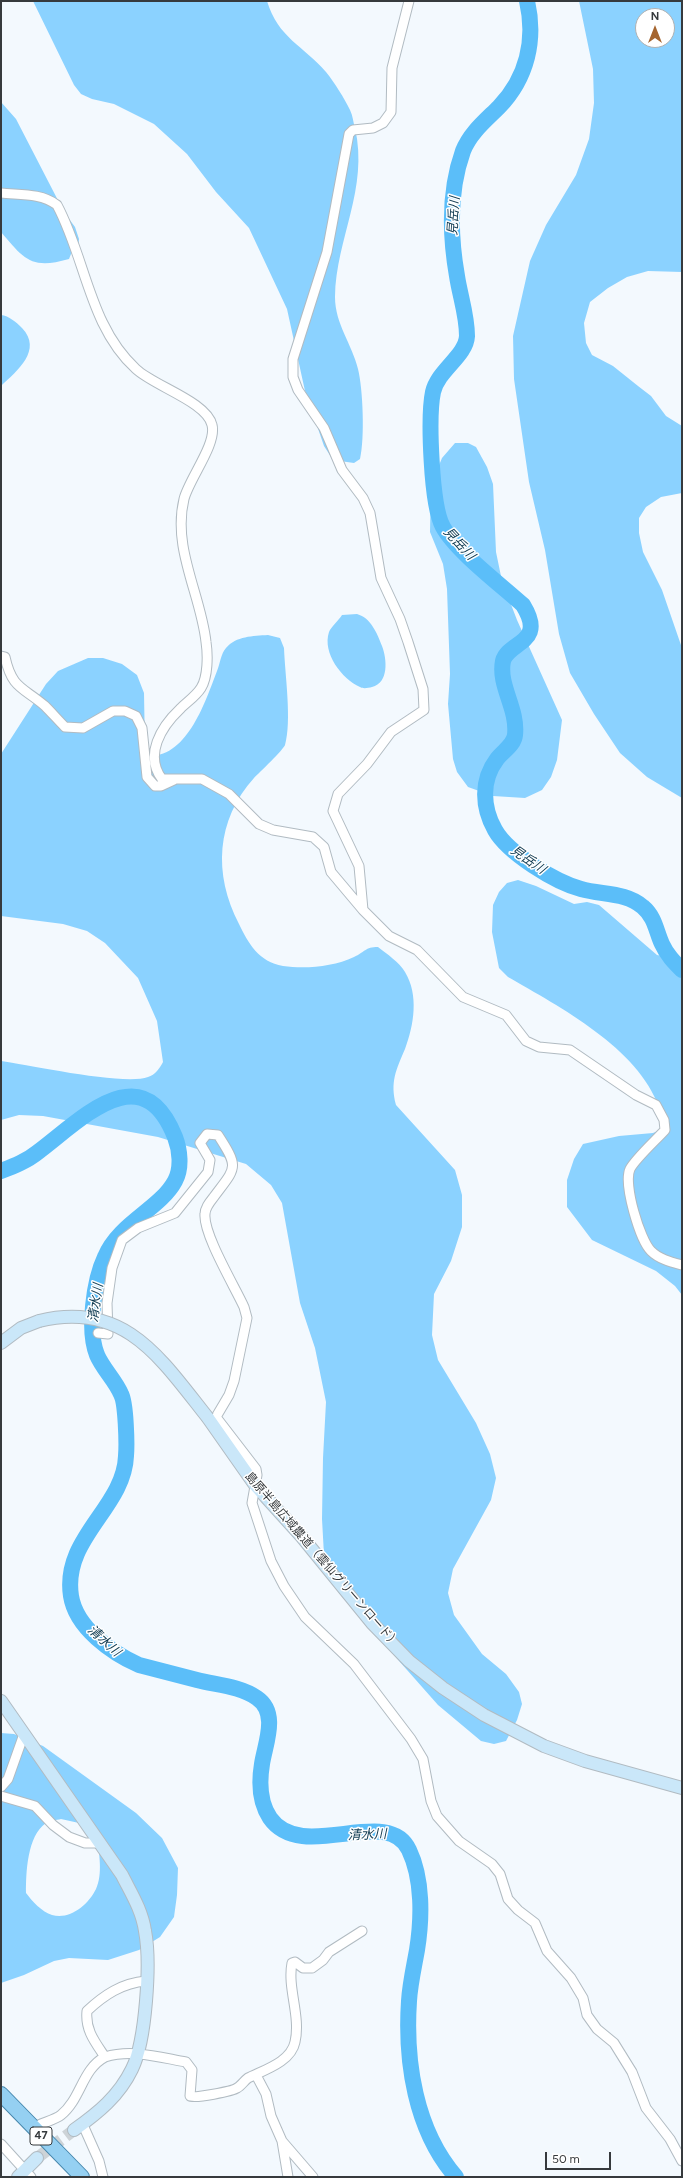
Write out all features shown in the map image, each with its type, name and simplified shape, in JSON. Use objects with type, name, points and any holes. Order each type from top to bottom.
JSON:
[{"type":"main road","name":"47","points":[[1,2094],[82,2177]]},
{"type":"street","points":[[363,910],[359,866],[333,810],[338,794],[367,764],[391,732],[424,710],[423,690],[400,619],[382,578],[370,513],[363,498],[342,470],[324,428],[298,390],[293,376],[293,359],[327,252],[349,134],[353,130],[373,128],[383,123],[391,112],[392,68],[409,1]]},
{"type":"street","points":[[1,193],[37,196],[50,200],[57,206],[101,320],[124,356],[136,369],[153,382],[188,401],[207,414],[213,426],[210,444],[184,498],[182,521],[185,557],[206,642],[206,669],[202,687],[164,727],[157,742],[154,754],[155,769],[162,778],[202,779],[229,794],[259,824],[273,830],[313,837],[324,847],[331,872],[363,910],[389,936],[417,950],[463,997],[506,1015],[526,1041],[539,1046],[570,1050],[636,1095],[656,1105],[664,1120],[665,1130],[630,1169],[628,1185],[634,1213],[651,1251],[665,1260],[682,1265]]},
{"type":"street","points":[[1,656],[5,657],[8,671],[18,687],[44,706],[65,727],[83,728],[113,711],[125,711],[136,716],[142,728],[147,777],[155,786],[161,786],[177,778]]},
{"type":"street","points":[[98,1333],[108,1334],[107,1303],[112,1268],[122,1240],[138,1228],[175,1213],[208,1172],[210,1160],[200,1143],[207,1134],[218,1135],[231,1154],[233,1165],[230,1177],[208,1204],[205,1214],[206,1229],[244,1307],[247,1318],[234,1381],[229,1395],[216,1417],[256,1469],[252,1503],[271,1561],[284,1586],[305,1617],[354,1664],[411,1739],[423,1759],[431,1801],[437,1816],[459,1842],[492,1864],[500,1874],[508,1899],[518,1910],[534,1923],[547,1950],[571,1978],[583,1998],[587,2016],[597,2029],[614,2043],[632,2072],[646,2108],[670,2139],[682,2161]]},
{"type":"street","name":"島原半島広域農道（雲仙グリーンロード）","points":[[1,1343],[21,1328],[54,1317],[88,1318],[120,1328],[134,1335],[162,1361],[208,1418],[255,1485],[302,1537],[372,1623],[410,1661],[443,1688],[484,1715],[544,1746],[585,1762],[682,1788]]},
{"type":"street","points":[[1,1701],[122,1875],[138,1905],[145,1930],[146,1981],[142,2033],[138,2053],[132,2068],[118,2092],[102,2110],[78,2127],[99,2161],[103,2177]]},
{"type":"street","points":[[1,1788],[8,1779],[24,1734]]},
{"type":"street","points":[[1,1796],[35,1806],[53,1825],[69,1837],[85,1843],[100,1843]]},
{"type":"street","points":[[33,2128],[60,2116],[77,2096],[88,2072],[96,2061],[105,2057],[124,2053],[138,2053],[186,2062],[189,2065],[193,2075],[189,2091],[190,2096],[193,2098],[238,2088],[247,2079],[276,2064],[293,2048],[296,2030],[292,1963],[295,1962],[303,1968],[312,1968],[323,1960],[329,1952],[362,1931]]},
{"type":"street","points":[[105,2057],[90,2035],[86,2020],[87,2011],[115,1989],[135,1982],[146,1981]]},
{"type":"street","points":[[256,2075],[266,2094],[271,2116],[282,2141],[288,2177]]},
{"type":"street","points":[[282,2141],[313,2177]]},
{"type":"street","points":[[1,2144],[23,2175],[37,2158]]},
{"type":"shaded area","points":[[33,1],[267,1],[272,14],[285,33],[292,41],[318,63],[333,81],[351,112],[358,150],[358,172],[355,193],[341,254],[335,297],[338,316],[355,360],[360,378],[363,427],[360,459],[354,463],[333,460],[324,446],[305,391],[287,309],[249,228],[216,192],[187,154],[154,124],[114,104],[92,99],[81,94],[74,85]]},
{"type":"shaded area","points":[[579,1],[682,1],[682,272],[648,271],[627,277],[608,288],[590,302],[584,323],[586,343],[592,355],[613,366],[651,396],[666,416],[682,426],[682,493],[661,497],[646,507],[639,518],[639,533],[643,552],[662,590],[682,648],[682,798],[647,777],[620,753],[594,714],[570,673],[559,634],[545,550],[529,482],[514,379],[513,336],[530,261],[546,225],[576,175],[589,139],[594,103],[593,69]]},
{"type":"shaded area","points":[[1,102],[16,119],[64,212],[75,227],[79,239],[78,248],[73,249],[69,259],[46,263],[29,260],[16,249],[1,232]]},
{"type":"shaded area","points":[[1,315],[10,318],[22,328],[28,336],[30,344],[29,352],[25,360],[14,374],[1,386]]},
{"type":"shaded area","points":[[455,443],[468,443],[476,447],[487,467],[493,484],[496,552],[502,581],[517,620],[562,720],[557,760],[551,777],[542,790],[525,798],[493,796],[468,787],[457,772],[453,759],[448,704],[450,674],[447,589],[443,564],[430,532],[431,485],[442,458]]},
{"type":"shaded area","points":[[357,614],[370,622],[376,631],[384,651],[386,664],[384,676],[378,685],[367,688],[361,688],[340,672],[331,657],[328,648],[329,632],[342,615]]},
{"type":"shaded area","points":[[268,635],[280,638],[284,648],[288,698],[287,735],[284,747],[254,778],[241,794],[232,812],[226,829],[222,848],[222,867],[225,886],[231,905],[246,938],[255,951],[267,960],[283,966],[300,967],[328,965],[346,960],[368,949],[378,947],[400,965],[405,972],[412,990],[414,1000],[413,1020],[408,1040],[395,1076],[394,1097],[396,1105],[455,1170],[462,1195],[462,1227],[451,1261],[434,1294],[432,1335],[438,1360],[476,1423],[490,1454],[496,1478],[491,1500],[453,1569],[448,1593],[454,1615],[482,1654],[506,1674],[519,1692],[522,1704],[517,1720],[506,1741],[494,1744],[481,1741],[438,1705],[339,1593],[324,1555],[322,1519],[326,1402],[315,1348],[300,1303],[282,1203],[271,1185],[246,1164],[158,1137],[43,1116],[19,1115],[1,1120],[1,1061],[77,1074],[119,1079],[148,1077],[153,1075],[159,1069],[163,1062],[157,1021],[138,978],[105,943],[87,931],[63,924],[1,916],[1,754],[46,684],[58,671],[88,658],[103,658],[122,664],[137,675],[144,693],[145,750],[150,756],[163,754],[175,747],[185,737],[194,724],[207,697],[224,650],[230,644],[240,639],[251,636]]},
{"type":"shaded area","points":[[518,880],[536,886],[574,904],[587,902],[599,905],[657,955],[682,960],[682,1295],[675,1286],[656,1271],[592,1240],[567,1207],[567,1180],[574,1159],[583,1144],[619,1136],[653,1133],[662,1129],[661,1112],[649,1086],[634,1066],[616,1048],[573,1016],[508,977],[499,968],[492,932],[493,905],[499,892],[507,883]]},
{"type":"shaded area","points":[[1,1733],[14,1734],[43,1746],[136,1813],[162,1838],[178,1868],[177,1895],[174,1917],[160,1937],[139,1950],[108,1960],[69,1958],[54,1961],[24,1975],[1,1983]],"holes":[[[61,1819],[79,1823],[97,1837],[100,1863],[96,1889],[88,1901],[78,1910],[59,1916],[48,1914],[34,1903],[26,1893],[27,1865],[31,1846],[40,1829],[47,1822]]]},
{"type":"waterway","name":"見岳川","points":[[527,1],[530,16],[530,30],[527,58],[523,71],[509,96],[470,138],[463,151],[455,181],[452,213],[453,245],[457,276],[466,321],[467,336],[462,350],[440,377],[433,392],[431,440],[433,481],[436,500],[439,516],[443,527],[449,536],[468,557],[523,605],[531,627],[529,635],[506,654],[503,661],[503,679],[514,716],[515,735],[513,742],[497,759],[492,767],[486,785],[486,803],[495,830],[501,839],[521,857],[533,866],[558,880],[581,889],[621,896],[636,902],[643,907],[653,920],[666,952],[682,970]]},
{"type":"waterway","name":"清水川","points":[[1,1171],[34,1155],[92,1111],[111,1101],[129,1097],[146,1100],[161,1112],[175,1137],[180,1159],[179,1170],[175,1181],[160,1200],[129,1225],[111,1245],[101,1267],[98,1278],[92,1319],[94,1345],[102,1365],[116,1384],[123,1399],[126,1424],[126,1456],[123,1475],[115,1492],[84,1540],[76,1557],[71,1575],[71,1596],[74,1608],[80,1619],[97,1638],[118,1654],[129,1660],[139,1665],[197,1680],[228,1686],[250,1694],[264,1704],[269,1720],[269,1729],[261,1771],[262,1799],[270,1818],[284,1831],[302,1836],[383,1832],[398,1837],[409,1850],[414,1861],[417,1874],[420,1899],[419,1938],[409,2001],[408,2024],[411,2071],[422,2116],[431,2138],[442,2158],[456,2177]]},
{"type":"tunnel","points":[[37,2158],[74,2130]]}]
